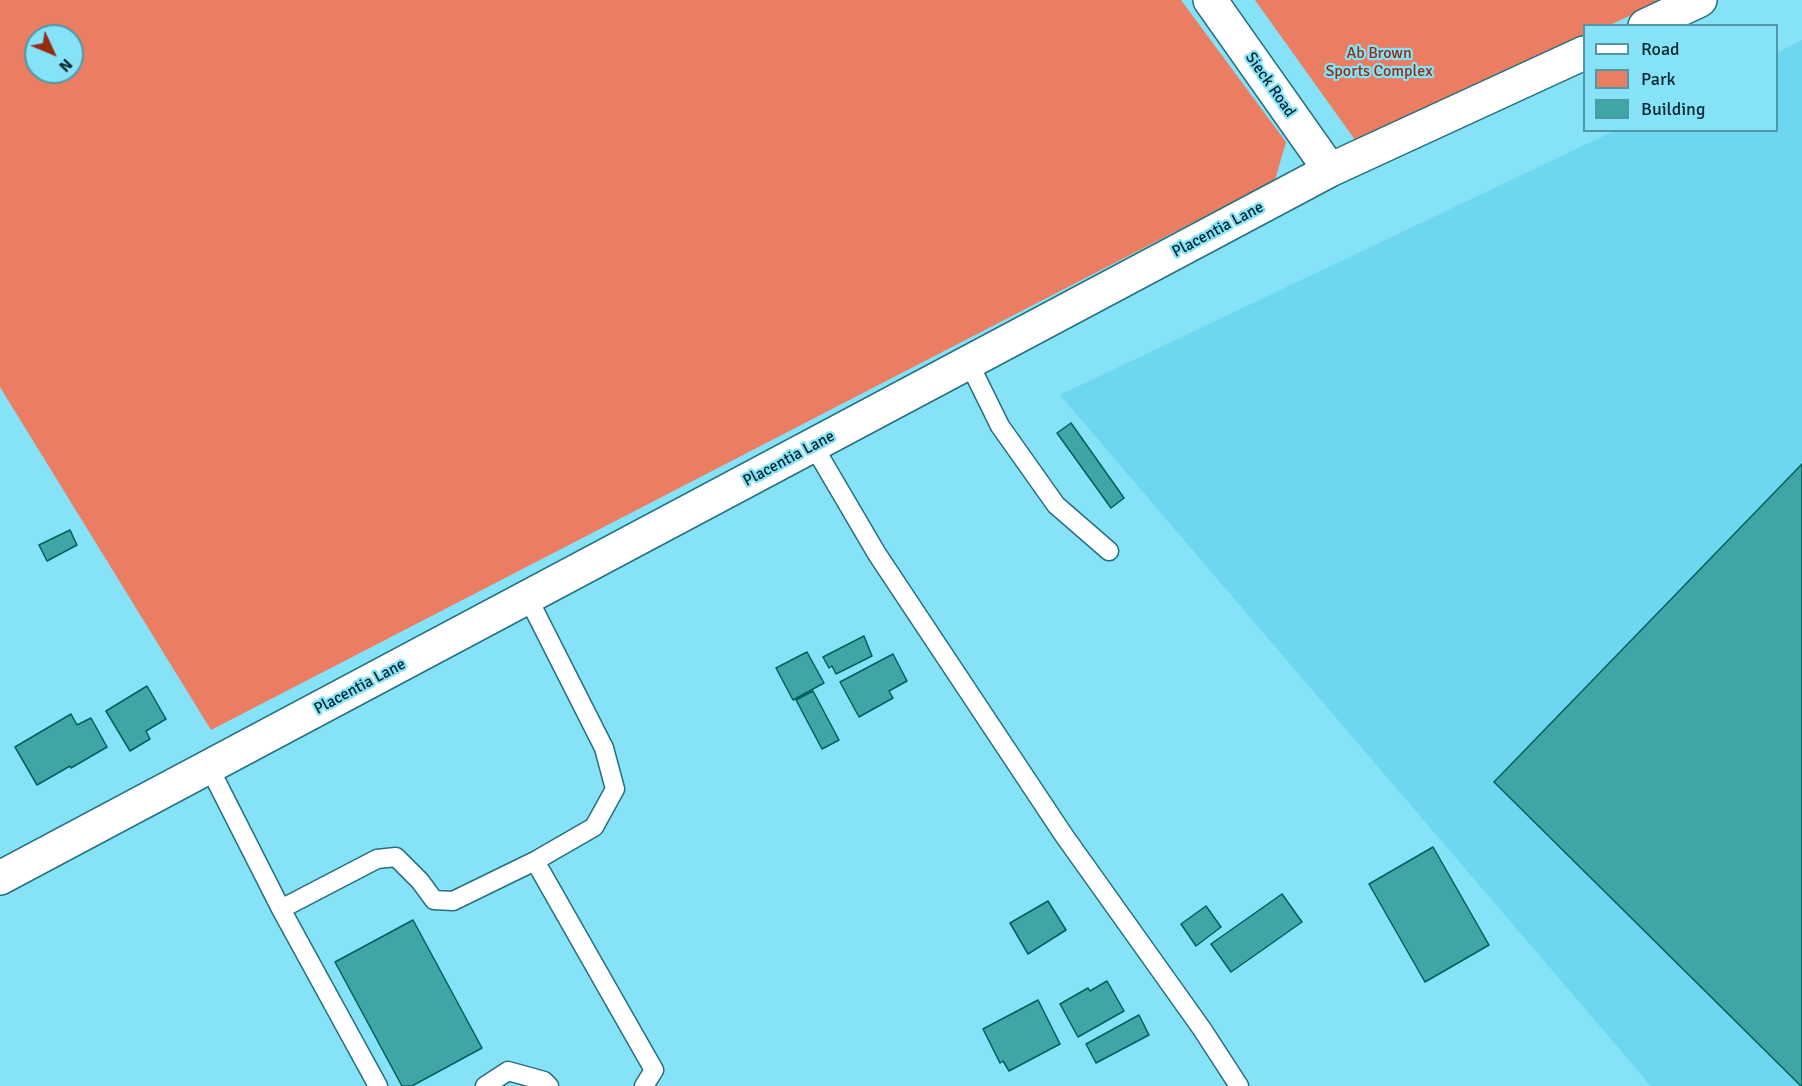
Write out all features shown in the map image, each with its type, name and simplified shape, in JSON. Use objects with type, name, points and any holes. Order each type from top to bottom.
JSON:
[{"type":"street","name":"Sieck Road","points":[[1210,0],[1330,171]]},
{"type":"street","points":[[1649,24],[1700,0]]},
{"type":"street","name":"Placentia Lane","points":[[0,878],[1330,171],[1583,53]]},
{"type":"lane","points":[[969,363],[1000,426],[1056,505],[1109,551]]},
{"type":"lane","points":[[813,445],[877,554],[1063,834],[1202,1029],[1239,1086]]},
{"type":"lane","points":[[281,909],[377,859],[396,856],[420,881],[434,900],[453,901],[535,861],[594,827],[615,789],[604,748],[528,598]]},
{"type":"lane","points":[[209,767],[281,909],[378,1086]]},
{"type":"lane","points":[[535,861],[654,1070],[644,1086]]},
{"type":"lane","points":[[485,1086],[508,1071],[544,1081],[549,1086]]},
{"type":"shaded area","points":[[1802,40],[1802,1086],[1651,1086],[1060,395],[1612,132],[1778,132],[1778,52]]},
{"type":"green space","points":[[0,0],[1181,0],[1286,142],[1275,180],[211,730],[0,387]]},
{"type":"green space","name":"Ab Brown Sports Complex","points":[[1255,0],[1664,0],[1612,24],[1583,24],[1583,37],[1358,144]]},
{"type":"building","points":[[1071,423],[1124,498],[1111,508],[1057,433]]},
{"type":"building","points":[[1802,464],[1802,1086],[1801,1086],[1494,782]]},
{"type":"building","points":[[70,530],[77,545],[47,561],[39,545]]},
{"type":"building","points":[[864,636],[872,656],[836,674],[832,666],[829,668],[823,657]]},
{"type":"building","points":[[807,652],[824,683],[793,700],[776,668]]},
{"type":"building","points":[[893,654],[907,681],[889,691],[893,698],[859,717],[840,682]]},
{"type":"building","points":[[147,686],[166,719],[146,731],[150,739],[130,751],[106,711]]},
{"type":"building","points":[[813,691],[839,740],[822,749],[796,700]]},
{"type":"building","points":[[71,714],[77,725],[91,718],[107,747],[37,785],[15,747]]},
{"type":"building","points":[[1433,847],[1489,945],[1425,982],[1369,884]]},
{"type":"building","points":[[1282,894],[1302,922],[1231,972],[1211,944]]},
{"type":"building","points":[[1048,901],[1066,930],[1028,954],[1010,923]]},
{"type":"building","points":[[1206,906],[1221,927],[1196,946],[1181,924]]},
{"type":"building","points":[[413,920],[482,1048],[412,1086],[402,1086],[335,962]]},
{"type":"building","points":[[1107,981],[1124,1011],[1078,1037],[1060,1004],[1088,988],[1090,991]]},
{"type":"building","points":[[1038,1000],[1060,1044],[1009,1071],[1003,1061],[1000,1063],[983,1029]]},
{"type":"building","points":[[1139,1015],[1149,1035],[1096,1063],[1086,1044]]}]
